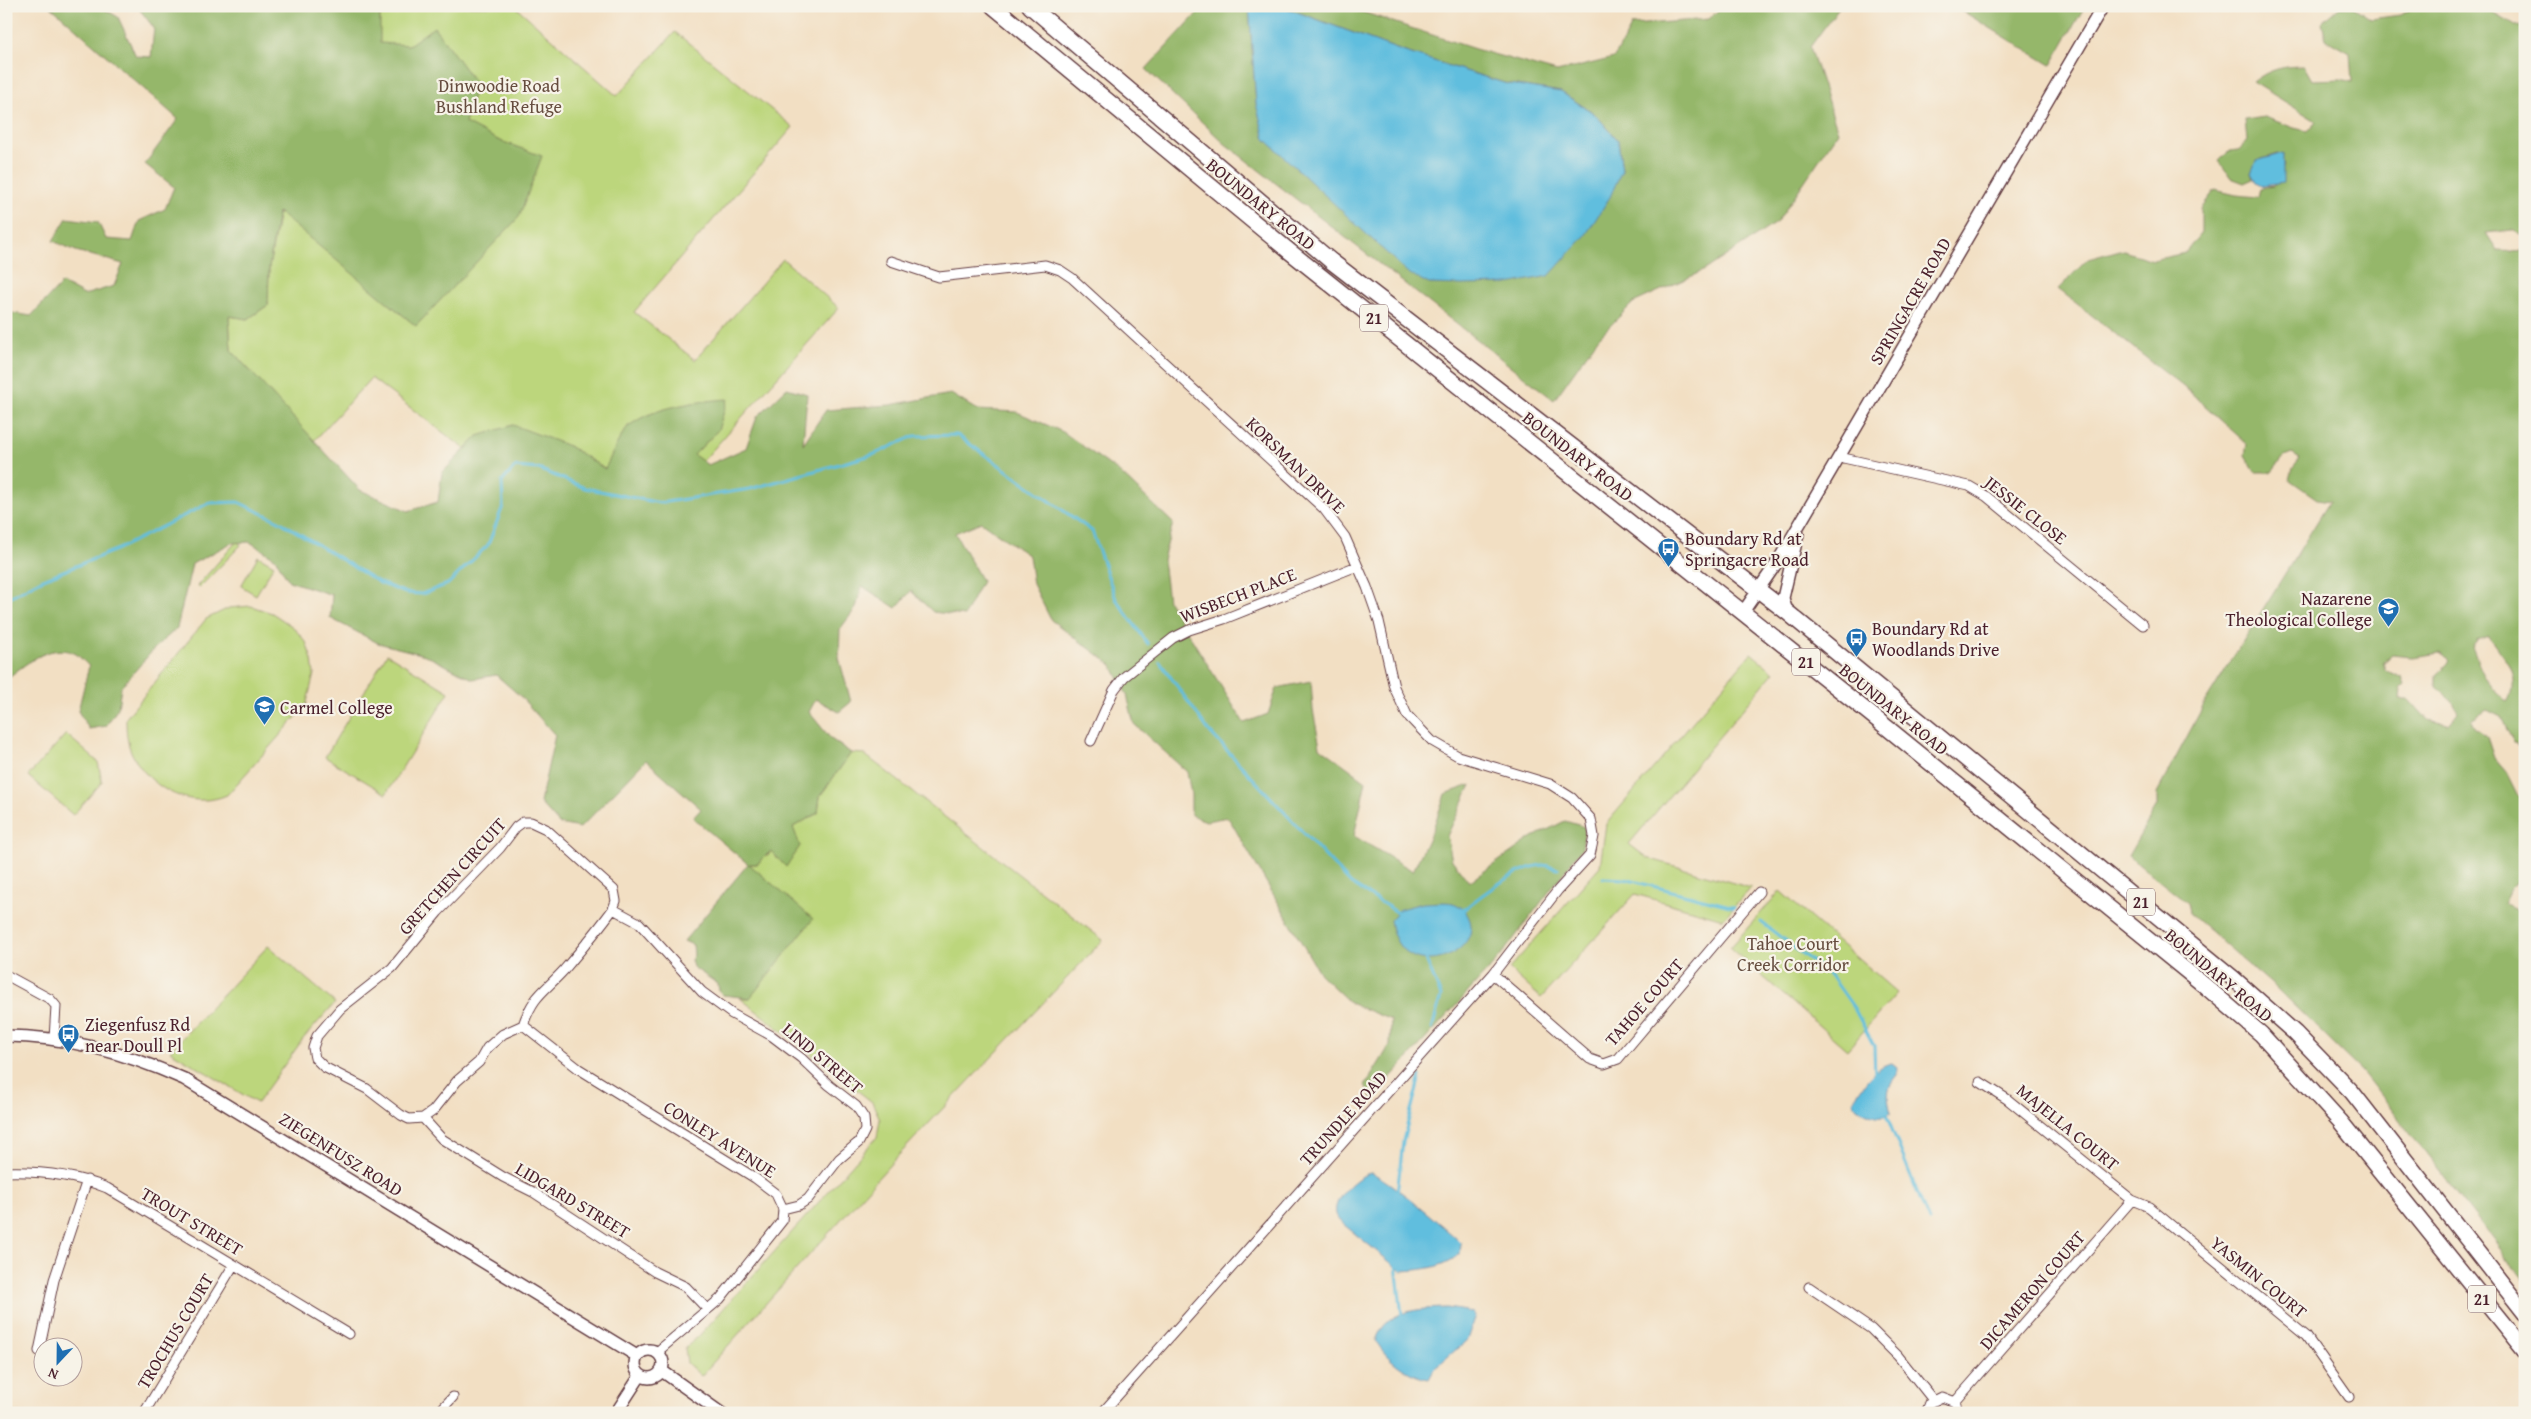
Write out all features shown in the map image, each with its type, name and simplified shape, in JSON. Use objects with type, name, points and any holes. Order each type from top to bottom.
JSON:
[{"type":"highway","name":"BOUNDARY ROAD","points":[[993,6],[1289,251],[1742,612],[2204,985],[2261,1034],[2307,1082],[2525,1351]]},
{"type":"highway","name":"BOUNDARY ROAD","points":[[1030,6],[1331,261],[1787,612],[2234,979],[2295,1033],[2327,1066],[2390,1139],[2482,1261],[2525,1313]]},
{"type":"highway","points":[[2307,1082],[2327,1066]]},
{"type":"street","name":"SPRINGACRE ROAD","points":[[1742,612],[1778,561],[2103,6]]},
{"type":"street","name":"KORSMAN DRIVE","points":[[892,260],[939,277],[1027,265],[1044,265],[1060,270],[1072,278],[1324,509],[1345,536],[1379,621],[1394,687],[1407,715],[1432,742],[1458,756],[1550,784],[1572,798],[1591,818],[1594,836]]},
{"type":"street","name":"JESSIE CLOSE","points":[[1839,457],[1969,486],[1986,496],[2143,625]]},
{"type":"street","points":[[1787,612],[1783,598],[1801,520]]},
{"type":"street","name":"WISBECH PLACE","points":[[1092,741],[1114,690],[1124,677],[1173,638],[1189,630],[1224,619],[1357,566]]},
{"type":"street","name":"GRETCHEN CIRCUIT","points":[[423,1118],[409,1119],[401,1115],[367,1089],[324,1066],[316,1058],[313,1048],[317,1036],[327,1022],[340,1009],[392,968],[438,912],[480,870],[516,827],[523,822],[531,822],[546,829],[614,890],[616,901],[613,909]]},
{"type":"street","name":"TRUNDLE ROAD","points":[[1102,1413],[1494,974],[1558,890],[1590,856],[1594,836]]},
{"type":"street","name":"TAHOE COURT","points":[[1494,974],[1590,1059],[1604,1064],[1618,1060],[1759,892]]},
{"type":"street","points":[[423,1118],[433,1111],[457,1081],[479,1062],[488,1048],[503,1034],[522,1026],[530,1005],[538,994],[564,969],[613,909]]},
{"type":"street","name":"LIND STREET","points":[[613,909],[639,922],[702,992],[732,1014],[772,1036],[801,1058],[829,1085],[856,1106],[864,1118],[865,1130],[859,1142],[839,1159],[808,1199],[799,1205],[783,1209]]},
{"type":"street","points":[[6,975],[50,999],[56,1006],[54,1039]]},
{"type":"street","name":"CONLEY AVENUE","points":[[522,1026],[579,1069],[755,1178],[776,1194],[783,1209]]},
{"type":"street","name":"ZIEGENFUSZ ROAD","points":[[6,1036],[54,1039],[135,1058],[184,1079],[637,1356]]},
{"type":"street","name":"MAJELLA COURT","points":[[1980,1082],[2007,1098],[2132,1200]]},
{"type":"street","name":"LIDGARD STREET","points":[[423,1118],[442,1139],[503,1177],[533,1192],[655,1272],[686,1287],[707,1309]]},
{"type":"street","name":"TROUT STREET","points":[[6,1172],[60,1174],[87,1180],[107,1188],[233,1266],[350,1334]]},
{"type":"street","points":[[41,1336],[54,1280],[87,1180]]},
{"type":"street","name":"YASMIN COURT","points":[[2132,1200],[2149,1207],[2306,1336],[2349,1397]]},
{"type":"street","name":"DICAMERON COURT","points":[[1955,1402],[2132,1200]]},
{"type":"street","points":[[657,1352],[720,1299],[736,1282],[760,1246],[778,1229],[782,1221],[783,1209]]},
{"type":"street","name":"TROCHUS COURT","points":[[144,1413],[233,1266]]},
{"type":"street","points":[[1809,1287],[1870,1329],[1898,1356],[1933,1400]]},
{"type":"street","points":[[645,1350],[657,1352],[663,1359],[662,1371],[653,1378],[640,1376],[634,1366],[637,1356],[645,1350]]},
{"type":"street","points":[[662,1371],[721,1413]]},
{"type":"street","points":[[616,1413],[640,1376]]},
{"type":"street","points":[[438,1413],[453,1397]]},
{"type":"street","points":[[1926,1413],[1933,1400],[1947,1397],[1955,1402],[1959,1413]]},
{"type":"green space","points":[[50,6],[99,6],[118,17],[136,56],[151,57],[154,28],[140,10],[141,6],[382,6],[380,43],[409,45],[434,27],[476,84],[465,123],[498,140],[542,156],[519,217],[416,326],[278,212],[269,268],[268,305],[248,319],[229,316],[231,350],[360,490],[408,511],[438,502],[442,473],[478,436],[513,425],[569,446],[605,469],[626,429],[639,419],[676,406],[728,399],[718,430],[694,455],[708,465],[746,448],[757,417],[787,388],[807,394],[803,444],[826,410],[890,405],[951,394],[977,410],[1017,412],[1063,432],[1119,472],[1173,523],[1163,560],[1168,601],[1244,723],[1268,714],[1277,688],[1311,681],[1313,710],[1320,747],[1366,781],[1354,836],[1413,871],[1433,829],[1445,794],[1471,785],[1447,836],[1452,860],[1469,882],[1533,837],[1565,821],[1585,827],[1582,848],[1500,957],[1372,1098],[1365,1086],[1390,1045],[1391,1020],[1350,1003],[1320,974],[1228,817],[1206,821],[1191,815],[1191,794],[1187,772],[1134,724],[1127,695],[1112,665],[1051,620],[1033,584],[1029,556],[981,522],[955,533],[982,581],[964,616],[933,612],[911,591],[896,608],[862,586],[856,608],[840,629],[839,658],[851,702],[839,712],[816,699],[809,712],[831,739],[851,753],[820,796],[818,813],[793,827],[800,846],[786,867],[771,851],[757,864],[749,864],[813,919],[750,998],[723,995],[719,991],[718,984],[693,967],[691,960],[694,955],[693,945],[684,941],[748,864],[693,818],[701,809],[646,760],[580,828],[559,824],[540,803],[555,735],[520,696],[496,675],[473,679],[425,655],[378,643],[330,618],[332,595],[289,581],[275,558],[250,542],[231,543],[192,564],[177,628],[154,649],[121,687],[118,708],[106,726],[89,729],[78,711],[89,666],[76,654],[65,650],[46,653],[29,662],[6,679],[6,312],[31,316],[62,283],[84,295],[114,286],[123,264],[76,251],[53,241],[67,218],[98,222],[106,239],[132,241],[139,221],[165,209],[174,187],[145,164],[178,119]]},
{"type":"green space","name":"Dinwoodie Road Bushland Refuge","points":[[282,6],[515,6],[617,96],[675,32],[793,127],[634,312],[695,360],[783,259],[839,308],[702,462],[693,456],[718,430],[701,401],[653,413],[628,426],[605,470],[569,446],[478,436],[465,449],[371,378],[314,441],[231,350],[229,316],[248,319],[268,305],[269,268],[279,211],[416,326]]},
{"type":"green space","points":[[1204,6],[1249,6],[1256,104],[1430,284],[1508,284],[1622,170],[1618,140],[1595,114],[1561,92],[1504,83],[1402,51],[1281,6],[1344,6],[1475,49],[1557,72],[1614,58],[1632,25],[1709,19],[1723,6],[1840,6],[1810,47],[1838,132],[1777,222],[1705,270],[1633,303],[1598,338],[1554,400],[1224,143],[1146,69]]},
{"type":"green space","points":[[1954,6],[2085,6],[2051,65]]},
{"type":"green space","points":[[2340,6],[2352,6],[2371,19],[2400,15],[2411,9],[2411,6],[2483,6],[2519,27],[2525,23],[2525,237],[2512,230],[2486,233],[2497,250],[2525,251],[2525,750],[2513,742],[2501,717],[2487,710],[2471,720],[2474,728],[2487,737],[2494,758],[2506,772],[2518,796],[2525,799],[2525,879],[2521,878],[2510,890],[2503,904],[2525,914],[2525,1281],[2363,1073],[2275,987],[2189,913],[2187,903],[2128,856],[2157,806],[2157,793],[2206,701],[2330,501],[2317,499],[2290,480],[2293,468],[2300,459],[2292,454],[2284,457],[2272,472],[2255,472],[2245,455],[2247,444],[2190,392],[2058,289],[2088,259],[2120,250],[2153,260],[2185,253],[2201,233],[2201,208],[2215,190],[2236,195],[2258,197],[2260,188],[2274,186],[2284,166],[2283,154],[2277,154],[2256,161],[2251,173],[2253,179],[2244,183],[2231,178],[2219,161],[2229,151],[2239,150],[2247,140],[2245,120],[2265,117],[2307,131],[2316,121],[2253,82],[2265,74],[2283,68],[2304,66],[2312,80],[2341,79],[2352,82],[2350,53],[2326,39],[2322,22]],"holes":[[[2489,636],[2505,659],[2512,676],[2512,693],[2508,701],[2490,684],[2472,647],[2478,640]],[[2441,653],[2449,661],[2436,675],[2436,687],[2452,700],[2458,712],[2448,724],[2428,720],[2409,699],[2400,699],[2401,689],[2405,685],[2402,678],[2385,670],[2383,663],[2392,655],[2412,657]]]},
{"type":"green space","points":[[237,541],[241,545],[199,588],[197,586]]},
{"type":"green space","points":[[258,556],[274,565],[256,595],[241,586]]},
{"type":"green space","points":[[251,606],[272,613],[293,627],[306,642],[314,674],[306,706],[227,795],[214,799],[200,800],[175,794],[152,780],[135,759],[127,740],[126,718],[206,619],[229,608]]},
{"type":"green space","name":"Tahoe Court Creek Corridor","points":[[1751,653],[1774,672],[1629,844],[1647,858],[1751,888],[1723,919],[1635,894],[1541,998],[1509,969],[1600,866],[1606,824]]},
{"type":"green space","points":[[387,654],[449,692],[386,794],[325,757]]},
{"type":"green space","points":[[66,734],[98,762],[102,782],[73,815],[28,776]]},
{"type":"green space","points":[[851,753],[864,754],[1103,940],[895,1159],[701,1376],[687,1363],[685,1348],[698,1337],[877,1137],[880,1119],[872,1102],[740,998],[750,998],[749,864],[757,864],[772,851],[776,858],[793,827],[818,813],[820,796]]},
{"type":"green space","name":"Tahoe Court Creek Corridor","points":[[1780,891],[1897,993],[1847,1050],[1730,948]]},
{"type":"green space","points":[[268,946],[335,1003],[303,1039],[257,1103],[170,1051]]},
{"type":"water","points":[[1249,6],[1281,6],[1402,51],[1504,83],[1561,92],[1595,114],[1618,140],[1622,170],[1610,197],[1585,236],[1549,276],[1508,284],[1462,285],[1429,284],[1408,273],[1265,139],[1256,104]]},
{"type":"water","points":[[2283,153],[2283,183],[2263,186],[2256,182],[2251,173],[2256,161]]},
{"type":"water","points":[[1423,903],[1453,903],[1461,907],[1466,913],[1469,918],[1471,931],[1465,943],[1454,953],[1439,959],[1424,960],[1409,954],[1397,941],[1390,920],[1400,909]]},
{"type":"water","points":[[1892,1063],[1897,1067],[1897,1075],[1893,1079],[1888,1093],[1891,1113],[1877,1116],[1854,1105],[1853,1101],[1874,1072]]},
{"type":"water","points":[[1371,1173],[1389,1183],[1454,1236],[1461,1243],[1460,1254],[1439,1265],[1424,1269],[1401,1271],[1343,1224],[1336,1214],[1338,1202],[1353,1183]]},
{"type":"water","points":[[1447,1308],[1473,1312],[1475,1316],[1467,1340],[1435,1368],[1429,1379],[1406,1371],[1392,1361],[1376,1341],[1387,1322],[1395,1317],[1414,1310]]},
{"type":"waterway","points":[[6,599],[41,580],[116,550],[209,503],[238,502],[279,521],[380,583],[406,593],[422,594],[448,584],[488,545],[503,506],[502,482],[515,467],[539,469],[585,488],[660,503],[750,489],[875,454],[914,436],[957,435],[1092,531],[1116,599],[1148,644]]},
{"type":"waterway","points":[[1160,662],[1209,731],[1351,884],[1400,914]]},
{"type":"waterway","points":[[1462,911],[1500,883],[1523,870],[1543,865],[1558,869]]},
{"type":"waterway","points":[[1603,878],[1625,879],[1734,907]]},
{"type":"waterway","points":[[1761,922],[1832,977],[1854,1008],[1874,1046],[1875,1078]]},
{"type":"waterway","points":[[1425,957],[1441,996],[1432,1029]]},
{"type":"waterway","points":[[1397,1194],[1403,1141],[1420,1076]]},
{"type":"waterway","points":[[1885,1112],[1929,1221]]},
{"type":"waterway","points":[[1396,1265],[1402,1316]]},
{"type":"place","name":"Boundary Rd at Springacre Road","points":[[1669,567]]},
{"type":"place","name":"Nazarene Theological College","points":[[2388,627]]},
{"type":"place","name":"Boundary Rd at Woodlands Drive","points":[[1856,657]]},
{"type":"place","name":"Carmel College","points":[[264,726]]},
{"type":"place","name":"Ziegenfusz Rd near Doull Pl","points":[[69,1053]]}]
